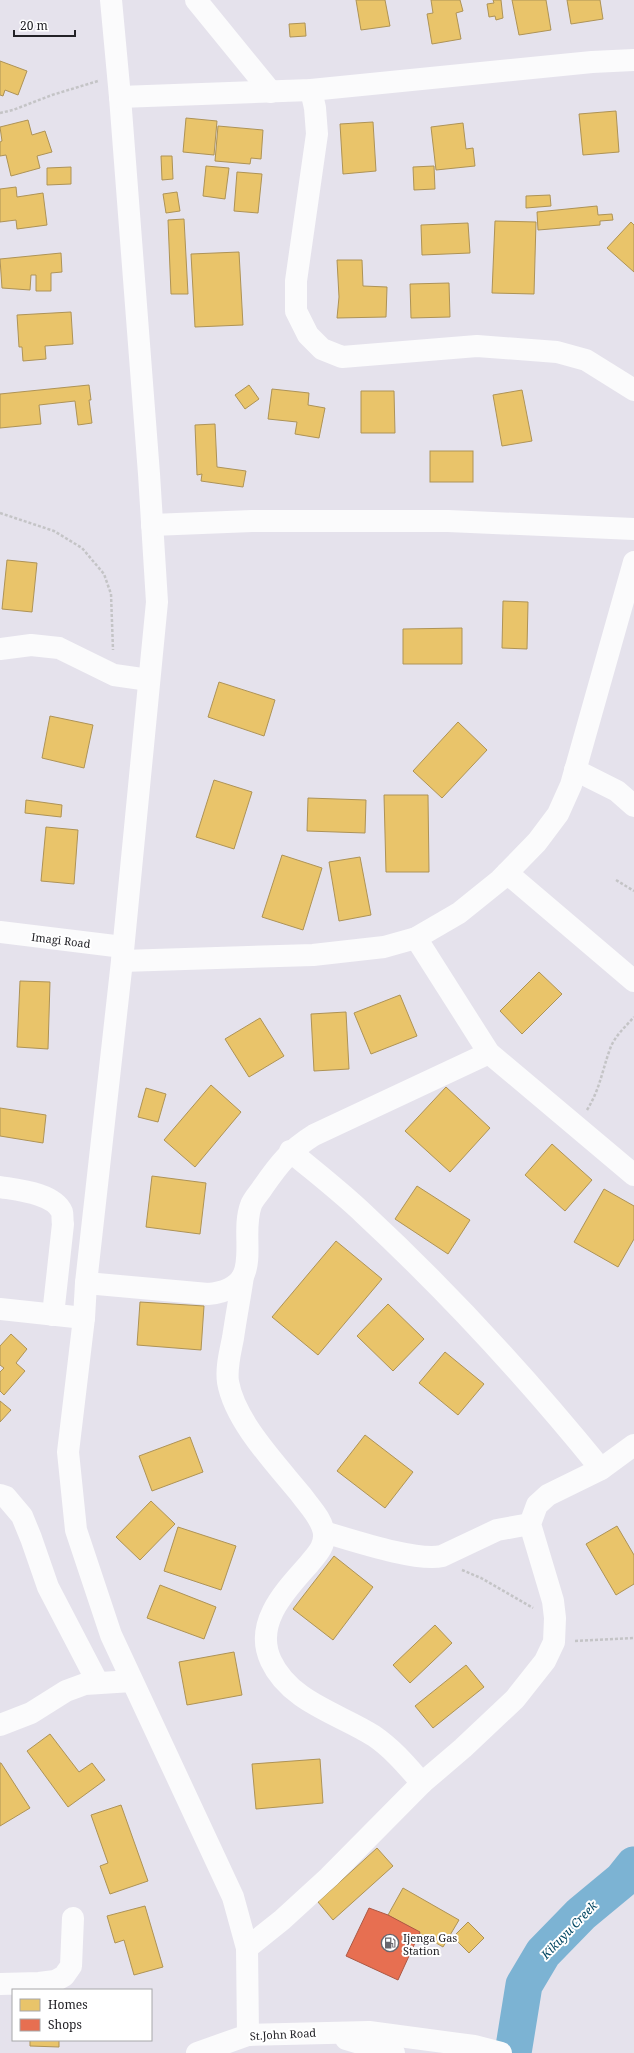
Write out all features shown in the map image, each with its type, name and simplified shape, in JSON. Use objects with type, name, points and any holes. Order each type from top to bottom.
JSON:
[{"type":"street","points":[[111,0],[120,97],[157,602],[122,954],[86,1282],[84,1318],[68,1452],[76,1530],[111,1635],[233,1897],[247,1948],[248,2035]]},
{"type":"street","points":[[196,0],[271,92]]},
{"type":"street","points":[[120,97],[311,90],[592,62],[634,60]]},
{"type":"street","points":[[311,90],[316,108],[317,134],[296,281],[296,311],[308,335],[322,349],[342,356],[477,346],[557,352],[586,360],[634,390]]},
{"type":"street","points":[[152,525],[252,521],[448,522],[634,529]]},
{"type":"street","name":"Imagi Road","points":[[0,932],[122,954],[313,955],[384,947],[416,938],[459,913],[507,873],[537,842],[558,814],[575,770],[634,562]]},
{"type":"street","points":[[0,649],[31,645],[59,648],[114,675],[149,680]]},
{"type":"street","points":[[575,770],[617,791],[634,806]]},
{"type":"street","points":[[507,873],[634,982]]},
{"type":"street","points":[[416,938],[489,1053],[634,1175]]},
{"type":"street","points":[[422,1783],[394,1751],[376,1737],[319,1707],[289,1686],[270,1661],[266,1637],[272,1612],[282,1595],[322,1548],[324,1532],[314,1512],[243,1420],[231,1395],[227,1370],[243,1276],[248,1266],[248,1229],[251,1204],[290,1151],[314,1135],[489,1053]]},
{"type":"street","points":[[290,1151],[364,1213],[429,1277],[543,1397],[601,1469]]},
{"type":"street","points":[[0,1187],[31,1192],[48,1199],[57,1205],[62,1212],[63,1224],[53,1314]]},
{"type":"street","points":[[86,1282],[208,1294],[227,1290],[243,1276]]},
{"type":"street","points":[[0,1309],[84,1318]]},
{"type":"street","points":[[247,1948],[282,1920],[329,1877],[422,1783],[463,1748],[515,1699],[545,1661],[554,1642],[556,1618],[554,1601],[530,1524],[537,1505],[548,1495],[601,1469],[634,1445]]},
{"type":"street","points":[[0,1494],[6,1497],[22,1516],[48,1587],[98,1683]]},
{"type":"street","points":[[324,1532],[414,1555],[434,1558],[442,1556],[497,1530],[530,1524]]},
{"type":"street","points":[[0,1726],[31,1713],[66,1691],[85,1684],[132,1681]]},
{"type":"street","points":[[0,1984],[39,1983],[55,1981],[64,1976],[71,1966],[73,1918]]},
{"type":"street","points":[[324,2032],[394,2053]]},
{"type":"street","name":"St.John Road","points":[[198,2053],[248,2035],[324,2032],[369,2032],[474,2046],[501,2053]]},
{"type":"path","points":[[0,113],[118,75]]},
{"type":"path","points":[[0,512],[54,531],[77,544],[104,574],[111,594],[114,675]]},
{"type":"path","points":[[616,880],[634,892]]},
{"type":"path","points":[[576,1126],[595,1097],[610,1048],[618,1034],[634,1017]]},
{"type":"path","points":[[434,1558],[481,1578],[519,1601],[556,1618]]},
{"type":"path","points":[[554,1642],[634,1638]]},
{"type":"building: Homes","points":[[356,0],[385,0],[390,26],[361,30]]},
{"type":"building: Homes","points":[[431,0],[460,0],[463,11],[456,13],[461,39],[432,44],[427,14],[433,13]]},
{"type":"building: Homes","points":[[493,0],[501,0],[503,18],[496,20],[495,16],[489,17],[487,4],[494,3]]},
{"type":"building: Homes","points":[[512,0],[546,0],[551,30],[519,35]]},
{"type":"building: Homes","points":[[567,0],[600,0],[603,19],[571,24]]},
{"type":"building: Homes","points":[[305,23],[306,36],[290,37],[289,24]]},
{"type":"building: Homes","points":[[0,61],[27,71],[18,95],[5,90],[3,96],[0,95]]},
{"type":"building: Homes","points":[[616,111],[619,152],[583,155],[579,114]]},
{"type":"building: Homes","points":[[186,118],[217,121],[214,155],[183,152]]},
{"type":"building: Homes","points":[[28,120],[32,135],[45,131],[52,152],[37,156],[40,168],[11,176],[6,155],[0,156],[0,142],[2,141],[0,127]]},
{"type":"building: Homes","points":[[373,122],[376,171],[343,174],[340,124]]},
{"type":"building: Homes","points":[[463,123],[466,149],[473,148],[475,166],[436,170],[431,127]]},
{"type":"building: Homes","points":[[218,126],[263,130],[261,159],[251,158],[250,164],[215,161]]},
{"type":"building: Homes","points":[[161,156],[172,156],[173,179],[162,180]]},
{"type":"building: Homes","points":[[206,166],[229,168],[225,199],[203,196]]},
{"type":"building: Homes","points":[[434,166],[435,189],[414,190],[413,167]]},
{"type":"building: Homes","points":[[71,167],[71,184],[47,185],[47,168]]},
{"type":"building: Homes","points":[[237,172],[262,174],[258,213],[234,211]]},
{"type":"building: Homes","points":[[16,187],[17,197],[43,193],[47,225],[17,229],[16,220],[0,222],[0,189]]},
{"type":"building: Homes","points":[[177,192],[180,211],[166,213],[163,194]]},
{"type":"building: Homes","points":[[550,195],[551,206],[526,208],[526,196]]},
{"type":"building: Homes","points":[[597,206],[598,215],[612,214],[613,220],[600,221],[600,225],[538,230],[537,212]]},
{"type":"building: Homes","points":[[184,219],[188,294],[171,294],[168,220]]},
{"type":"building: Homes","points":[[495,221],[536,222],[534,294],[492,293]]},
{"type":"building: Homes","points":[[631,222],[634,225],[634,272],[607,248]]},
{"type":"building: Homes","points":[[468,223],[470,253],[422,255],[421,225]]},
{"type":"building: Homes","points":[[239,252],[243,325],[195,327],[191,254]]},
{"type":"building: Homes","points":[[61,253],[62,272],[51,273],[51,291],[36,291],[36,275],[31,275],[30,290],[2,288],[0,259]]},
{"type":"building: Homes","points":[[337,260],[362,260],[363,286],[387,287],[386,317],[337,318],[339,297]]},
{"type":"building: Homes","points":[[449,283],[450,317],[411,318],[410,284]]},
{"type":"building: Homes","points":[[71,312],[73,344],[45,346],[46,359],[23,361],[22,347],[19,347],[17,315]]},
{"type":"building: Homes","points":[[89,385],[92,423],[78,425],[75,401],[39,405],[41,424],[0,428],[0,394]]},
{"type":"building: Homes","points":[[249,385],[259,399],[245,409],[235,395]]},
{"type":"building: Homes","points":[[272,389],[309,393],[308,405],[325,408],[319,438],[295,434],[297,422],[268,419]]},
{"type":"building: Homes","points":[[522,390],[532,441],[502,446],[493,395]]},
{"type":"building: Homes","points":[[361,391],[394,391],[395,433],[361,433]]},
{"type":"building: Homes","points":[[215,424],[217,467],[246,471],[243,487],[201,481],[202,474],[197,475],[195,425]]},
{"type":"building: Homes","points":[[430,451],[473,451],[473,482],[430,482]]},
{"type":"building: Homes","points":[[7,560],[37,563],[32,612],[2,609]]},
{"type":"building: Homes","points":[[503,601],[528,602],[527,649],[502,648]]},
{"type":"building: Homes","points":[[462,628],[462,664],[403,664],[403,629]]},
{"type":"building: Homes","points":[[219,682],[275,700],[264,736],[208,717]]},
{"type":"building: Homes","points":[[50,716],[93,725],[84,768],[42,758]]},
{"type":"building: Homes","points":[[458,722],[487,750],[442,798],[413,771]]},
{"type":"building: Homes","points":[[214,780],[252,792],[234,849],[196,837]]},
{"type":"building: Homes","points":[[384,795],[428,795],[429,872],[386,872]]},
{"type":"building: Homes","points":[[308,798],[366,800],[365,833],[307,831]]},
{"type":"building: Homes","points":[[26,800],[62,805],[61,817],[25,813]]},
{"type":"building: Homes","points":[[46,827],[78,830],[74,884],[41,881]]},
{"type":"building: Homes","points":[[282,855],[322,868],[303,930],[262,917]]},
{"type":"building: Homes","points":[[360,857],[371,915],[339,921],[329,862]]},
{"type":"building: Homes","points":[[539,972],[562,994],[522,1034],[500,1011]]},
{"type":"building: Homes","points":[[20,981],[50,982],[48,1049],[17,1047]]},
{"type":"building: Homes","points":[[400,995],[417,1036],[371,1054],[354,1013]]},
{"type":"building: Homes","points":[[346,1012],[349,1069],[314,1071],[311,1014]]},
{"type":"building: Homes","points":[[260,1018],[284,1056],[249,1077],[225,1039]]},
{"type":"building: Homes","points":[[211,1085],[241,1112],[195,1167],[164,1140]]},
{"type":"building: Homes","points":[[446,1087],[490,1128],[450,1172],[405,1131]]},
{"type":"building: Homes","points":[[146,1088],[166,1094],[158,1122],[138,1117]]},
{"type":"building: Homes","points":[[0,1108],[46,1115],[43,1143],[0,1136]]},
{"type":"building: Homes","points":[[552,1144],[592,1180],[565,1211],[525,1175]]},
{"type":"building: Homes","points":[[152,1176],[206,1183],[200,1234],[146,1227]]},
{"type":"building: Homes","points":[[417,1186],[470,1220],[448,1254],[395,1219]]},
{"type":"building: Homes","points":[[604,1189],[634,1206],[634,1239],[618,1267],[574,1242]]},
{"type":"building: Homes","points":[[336,1241],[382,1279],[318,1355],[272,1317]]},
{"type":"building: Homes","points":[[140,1302],[204,1306],[201,1350],[137,1345]]},
{"type":"building: Homes","points":[[388,1304],[424,1339],[393,1371],[357,1336]]},
{"type":"building: Homes","points":[[11,1334],[27,1349],[16,1363],[25,1371],[4,1395],[0,1391],[0,1372],[4,1368],[0,1365],[0,1346]]},
{"type":"building: Homes","points":[[445,1352],[484,1384],[458,1415],[419,1383]]},
{"type":"building: Homes","points":[[0,1401],[11,1410],[0,1422]]},
{"type":"building: Homes","points":[[365,1435],[413,1472],[385,1508],[337,1471]]},
{"type":"building: Homes","points":[[190,1437],[203,1472],[152,1491],[139,1456]]},
{"type":"building: Homes","points":[[151,1501],[175,1524],[140,1560],[116,1537]]},
{"type":"building: Homes","points":[[617,1526],[634,1555],[634,1584],[616,1595],[586,1544]]},
{"type":"building: Homes","points":[[178,1527],[236,1546],[221,1590],[164,1571]]},
{"type":"building: Homes","points":[[334,1556],[373,1587],[333,1640],[293,1609]]},
{"type":"building: Homes","points":[[160,1585],[216,1607],[204,1639],[147,1618]]},
{"type":"building: Homes","points":[[435,1625],[452,1643],[410,1683],[393,1665]]},
{"type":"building: Homes","points":[[234,1652],[242,1695],[187,1705],[179,1662]]},
{"type":"building: Homes","points":[[466,1665],[484,1687],[433,1728],[415,1706]]},
{"type":"building: Homes","points":[[50,1734],[79,1772],[92,1763],[105,1780],[68,1807],[27,1751]]},
{"type":"building: Homes","points":[[320,1759],[323,1803],[256,1809],[252,1764]]},
{"type":"building: Homes","points":[[0,1763],[30,1808],[0,1826]]},
{"type":"building: Homes","points":[[121,1805],[148,1881],[110,1894],[100,1866],[108,1863],[91,1815]]},
{"type":"building: Homes","points":[[377,1848],[393,1866],[333,1920],[318,1902]]},
{"type":"building: Homes","points":[[403,1888],[459,1920],[443,1947],[388,1915]]},
{"type":"building: Homes","points":[[145,1906],[163,1967],[134,1975],[124,1940],[115,1943],[107,1916]]},
{"type":"building: Homes","points":[[468,1922],[484,1938],[469,1953],[453,1937]]},
{"type":"building: Homes","points":[[30,2041],[59,2041],[59,2047],[30,2046]]},
{"type":"building: Shops","points":[[369,1908],[388,1915],[420,1932],[398,1980],[346,1956]]},
{"type":"waterway","name":"Kikuyu Creek","points":[[513,2053],[524,1985],[543,1953],[581,1914],[622,1880],[634,1865]]},
{"type":"place","name":"Ijenga Gas Station","points":[[390,1943]]}]
